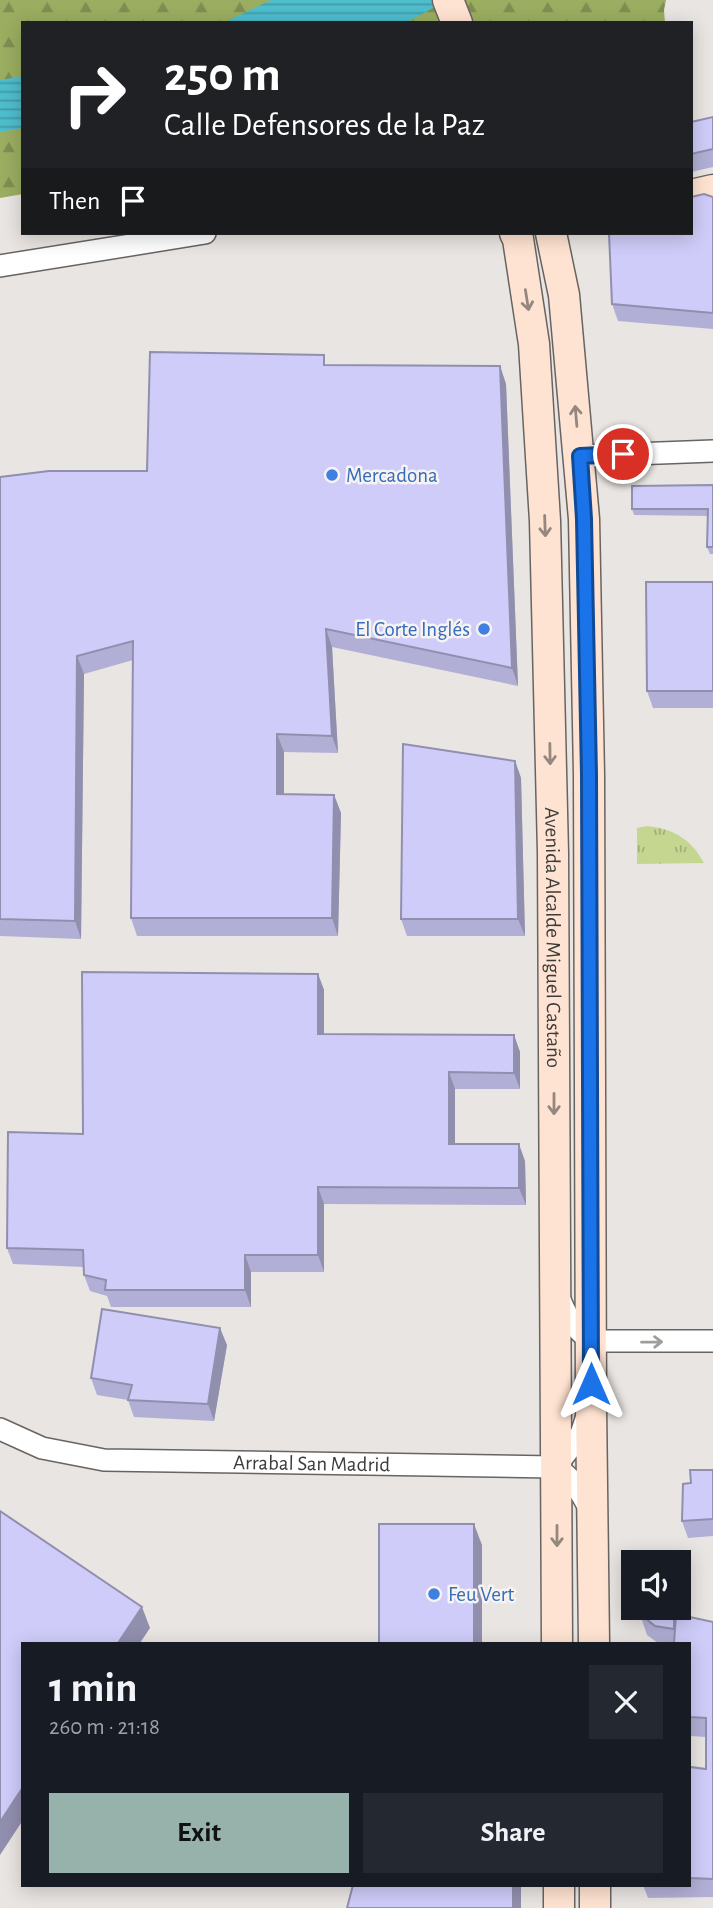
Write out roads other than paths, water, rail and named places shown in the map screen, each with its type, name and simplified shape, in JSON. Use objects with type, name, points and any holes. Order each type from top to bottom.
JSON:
[{"type":"main road","points":[[448,0],[456,21]]},
{"type":"main road","points":[[693,195],[713,190]]},
{"type":"main road","name":"Avenida Alcalde Miguel Castaño","points":[[516,235],[534,344],[545,521],[553,867],[557,1642]]},
{"type":"main road","name":"Avenida Alcalde Miguel Castaño","points":[[551,235],[564,295],[584,519],[589,788],[594,1642]]},
{"type":"main road","points":[[559,1887],[559,1908]]},
{"type":"main road","points":[[595,1887],[595,1908]]},
{"type":"street","points":[[0,266],[193,235]]},
{"type":"street","points":[[580,456],[713,452]]},
{"type":"street","points":[[554,1282],[565,1312],[576,1330],[591,1341],[713,1341]]},
{"type":"street","points":[[591,1405],[581,1434],[555,1467],[568,1475],[580,1490],[593,1515]]},
{"type":"street","name":"Arrabal San Madrid","points":[[0,1429],[42,1448],[104,1460],[555,1467]]},
{"type":"water","points":[[271,0],[447,0],[410,21],[227,21]]},
{"type":"water","points":[[21,76],[21,128],[0,132],[0,80]]},
{"type":"place","name":"Mercadona","points":[[332,475]]},
{"type":"place","name":"El Corte Inglés","points":[[484,629]]},
{"type":"place","name":"Feu Vert","points":[[434,1594]]}]
